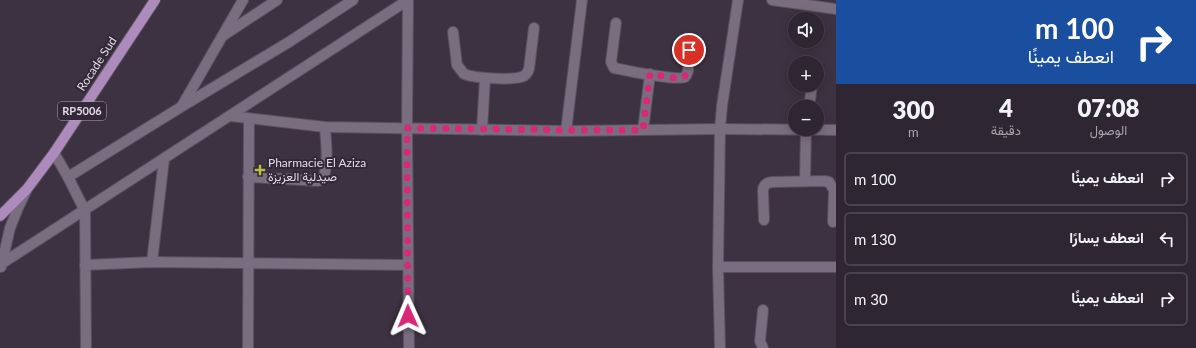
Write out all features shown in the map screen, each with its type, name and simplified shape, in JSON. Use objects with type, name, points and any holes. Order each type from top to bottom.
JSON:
[{"type":"main road","name":"Rocade Sud","points":[[0,216],[27,189],[54,153],[155,0]]},
{"type":"street","points":[[181,107],[243,0]]},
{"type":"street","points":[[222,37],[277,0]]},
{"type":"street","points":[[68,177],[289,42],[353,0]]},
{"type":"street","points":[[1,267],[408,0]]},
{"type":"street","points":[[408,0],[407,264],[409,348]]},
{"type":"street","points":[[566,130],[582,0]]},
{"type":"street","points":[[720,348],[718,267],[720,129],[738,0]]},
{"type":"street","points":[[772,0],[836,9]]},
{"type":"street","points":[[616,23],[611,61],[614,68],[675,78],[685,76],[688,71],[690,40]]},
{"type":"street","points":[[453,32],[457,65],[462,73],[485,78],[521,77],[527,73],[530,66],[534,28]]},
{"type":"street","points":[[643,130],[650,74]]},
{"type":"street","points":[[482,130],[485,78]]},
{"type":"street","points":[[230,116],[325,127],[482,130],[788,129]]},
{"type":"street","points":[[248,119],[248,348]]},
{"type":"street","points":[[248,177],[318,181],[323,179],[326,173],[325,127]]},
{"type":"street","points":[[824,130],[836,130]]},
{"type":"street","points":[[805,181],[806,136]]},
{"type":"street","points":[[54,153],[85,211],[86,348]]},
{"type":"street","points":[[152,262],[164,159]]},
{"type":"street","points":[[764,220],[763,188],[765,185],[770,182],[805,181],[827,182],[833,188],[833,222]]},
{"type":"street","points":[[1,267],[10,228],[27,189]]},
{"type":"street","points":[[85,265],[152,262],[407,264]]},
{"type":"street","points":[[718,267],[836,267]]},
{"type":"street","points":[[763,310],[760,341],[763,348]]},
{"type":"place","name":"Pharmacie El Aziza صيدلية العزيزة","points":[[260,170]]},
{"type":"route","points":[[408,316],[407,128],[482,130],[643,130],[650,74],[675,78],[684,77],[687,75],[688,71],[689,50]]}]
